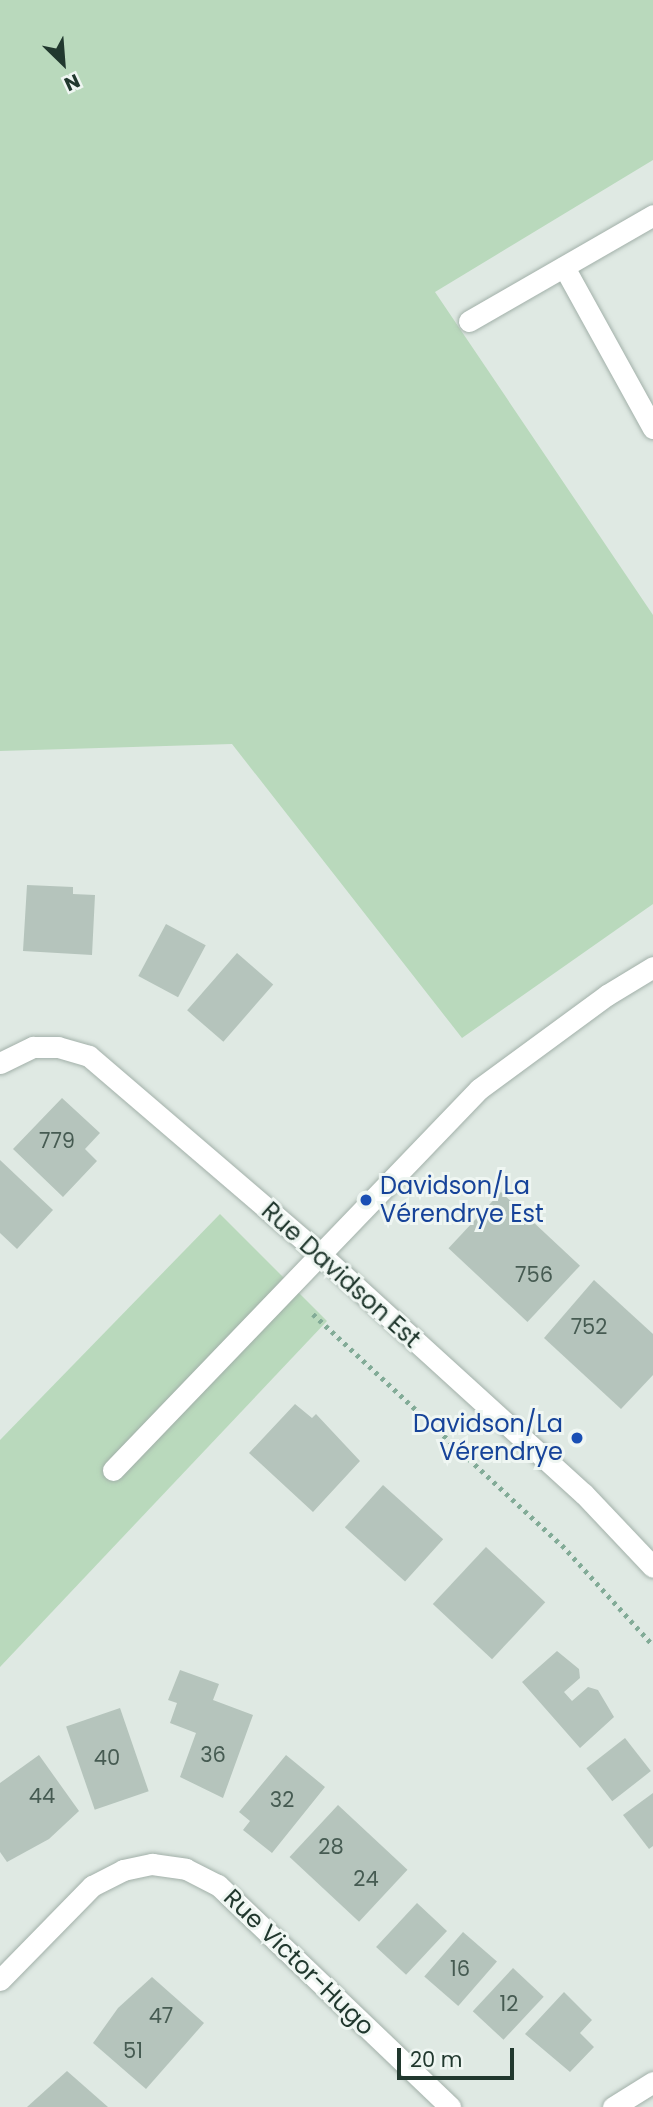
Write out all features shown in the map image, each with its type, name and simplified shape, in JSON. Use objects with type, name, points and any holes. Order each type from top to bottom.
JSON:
[{"type":"street","points":[[469,321],[653,215]]},
{"type":"street","points":[[564,267],[653,428]]},
{"type":"street","points":[[113,1470],[479,1090],[607,995],[653,967]]},
{"type":"street","name":"Rue Davidson Est","points":[[0,1063],[33,1047],[58,1048],[89,1056],[320,1254],[584,1494],[653,1567]]},
{"type":"street","name":"Rue Victor-Hugo","points":[[0,1980],[92,1886],[123,1870],[152,1864],[186,1869],[218,1885],[450,2107]]},
{"type":"street","points":[[613,2107],[653,2082]]},
{"type":"path","points":[[313,1314],[562,1545],[653,1646]]},
{"type":"green space","points":[[0,0],[653,0],[653,160],[435,292],[653,615],[653,904],[462,1038],[232,744],[0,751]]},
{"type":"green space","points":[[220,1214],[327,1321],[0,1667],[0,1440]]},
{"type":"building","points":[[27,885],[73,887],[73,894],[95,895],[92,955],[23,951]]},
{"type":"building","points":[[166,924],[206,945],[178,997],[138,976]]},
{"type":"building","points":[[237,953],[273,984],[223,1042],[187,1010]]},
{"type":"building","points":[[62,1098],[100,1133],[85,1149],[97,1161],[63,1197],[13,1149]]},
{"type":"building","points":[[0,1160],[53,1210],[17,1249],[0,1233]]},
{"type":"building","points":[[501,1192],[580,1266],[527,1322],[448,1248]]},
{"type":"building","points":[[594,1280],[653,1334],[653,1375],[621,1409],[544,1338]]},
{"type":"building","points":[[295,1404],[312,1418],[316,1414],[360,1461],[313,1512],[249,1453]]},
{"type":"building","points":[[383,1485],[443,1539],[405,1582],[345,1527]]},
{"type":"building","points":[[486,1547],[545,1602],[492,1659],[433,1604]]},
{"type":"building","points":[[557,1651],[579,1669],[580,1678],[564,1692],[572,1701],[588,1687],[598,1690],[614,1717],[580,1748],[522,1682]]},
{"type":"building","points":[[180,1670],[219,1684],[213,1700],[253,1715],[223,1798],[180,1777],[196,1733],[170,1723],[177,1703],[168,1700]]},
{"type":"building","points":[[120,1708],[149,1791],[95,1810],[66,1727]]},
{"type":"building","points":[[625,1738],[651,1771],[612,1801],[586,1768]]},
{"type":"building","points":[[39,1755],[79,1811],[49,1839],[7,1862],[0,1852],[0,1783]]},
{"type":"building","points":[[286,1755],[325,1787],[272,1853],[243,1830],[250,1821],[239,1812]]},
{"type":"building","points":[[653,1793],[653,1846],[649,1849],[623,1815]]},
{"type":"building","points":[[338,1805],[407,1870],[359,1922],[290,1857]]},
{"type":"building","points":[[417,1903],[447,1931],[406,1975],[376,1947]]},
{"type":"building","points":[[463,1932],[497,1962],[458,2006],[424,1977]]},
{"type":"building","points":[[513,1968],[544,1997],[503,2040],[473,2011]]},
{"type":"building","points":[[152,1977],[204,2023],[146,2089],[93,2043],[118,2008]]},
{"type":"building","points":[[564,1992],[592,2020],[580,2033],[594,2047],[570,2072],[525,2034]]},
{"type":"building","points":[[67,2071],[108,2107],[27,2107]]},
{"type":"place","name":"Davidson/La Vérendrye Est","points":[[366,1200]]},
{"type":"place","name":"Davidson/La Vérendrye","points":[[577,1438]]}]
